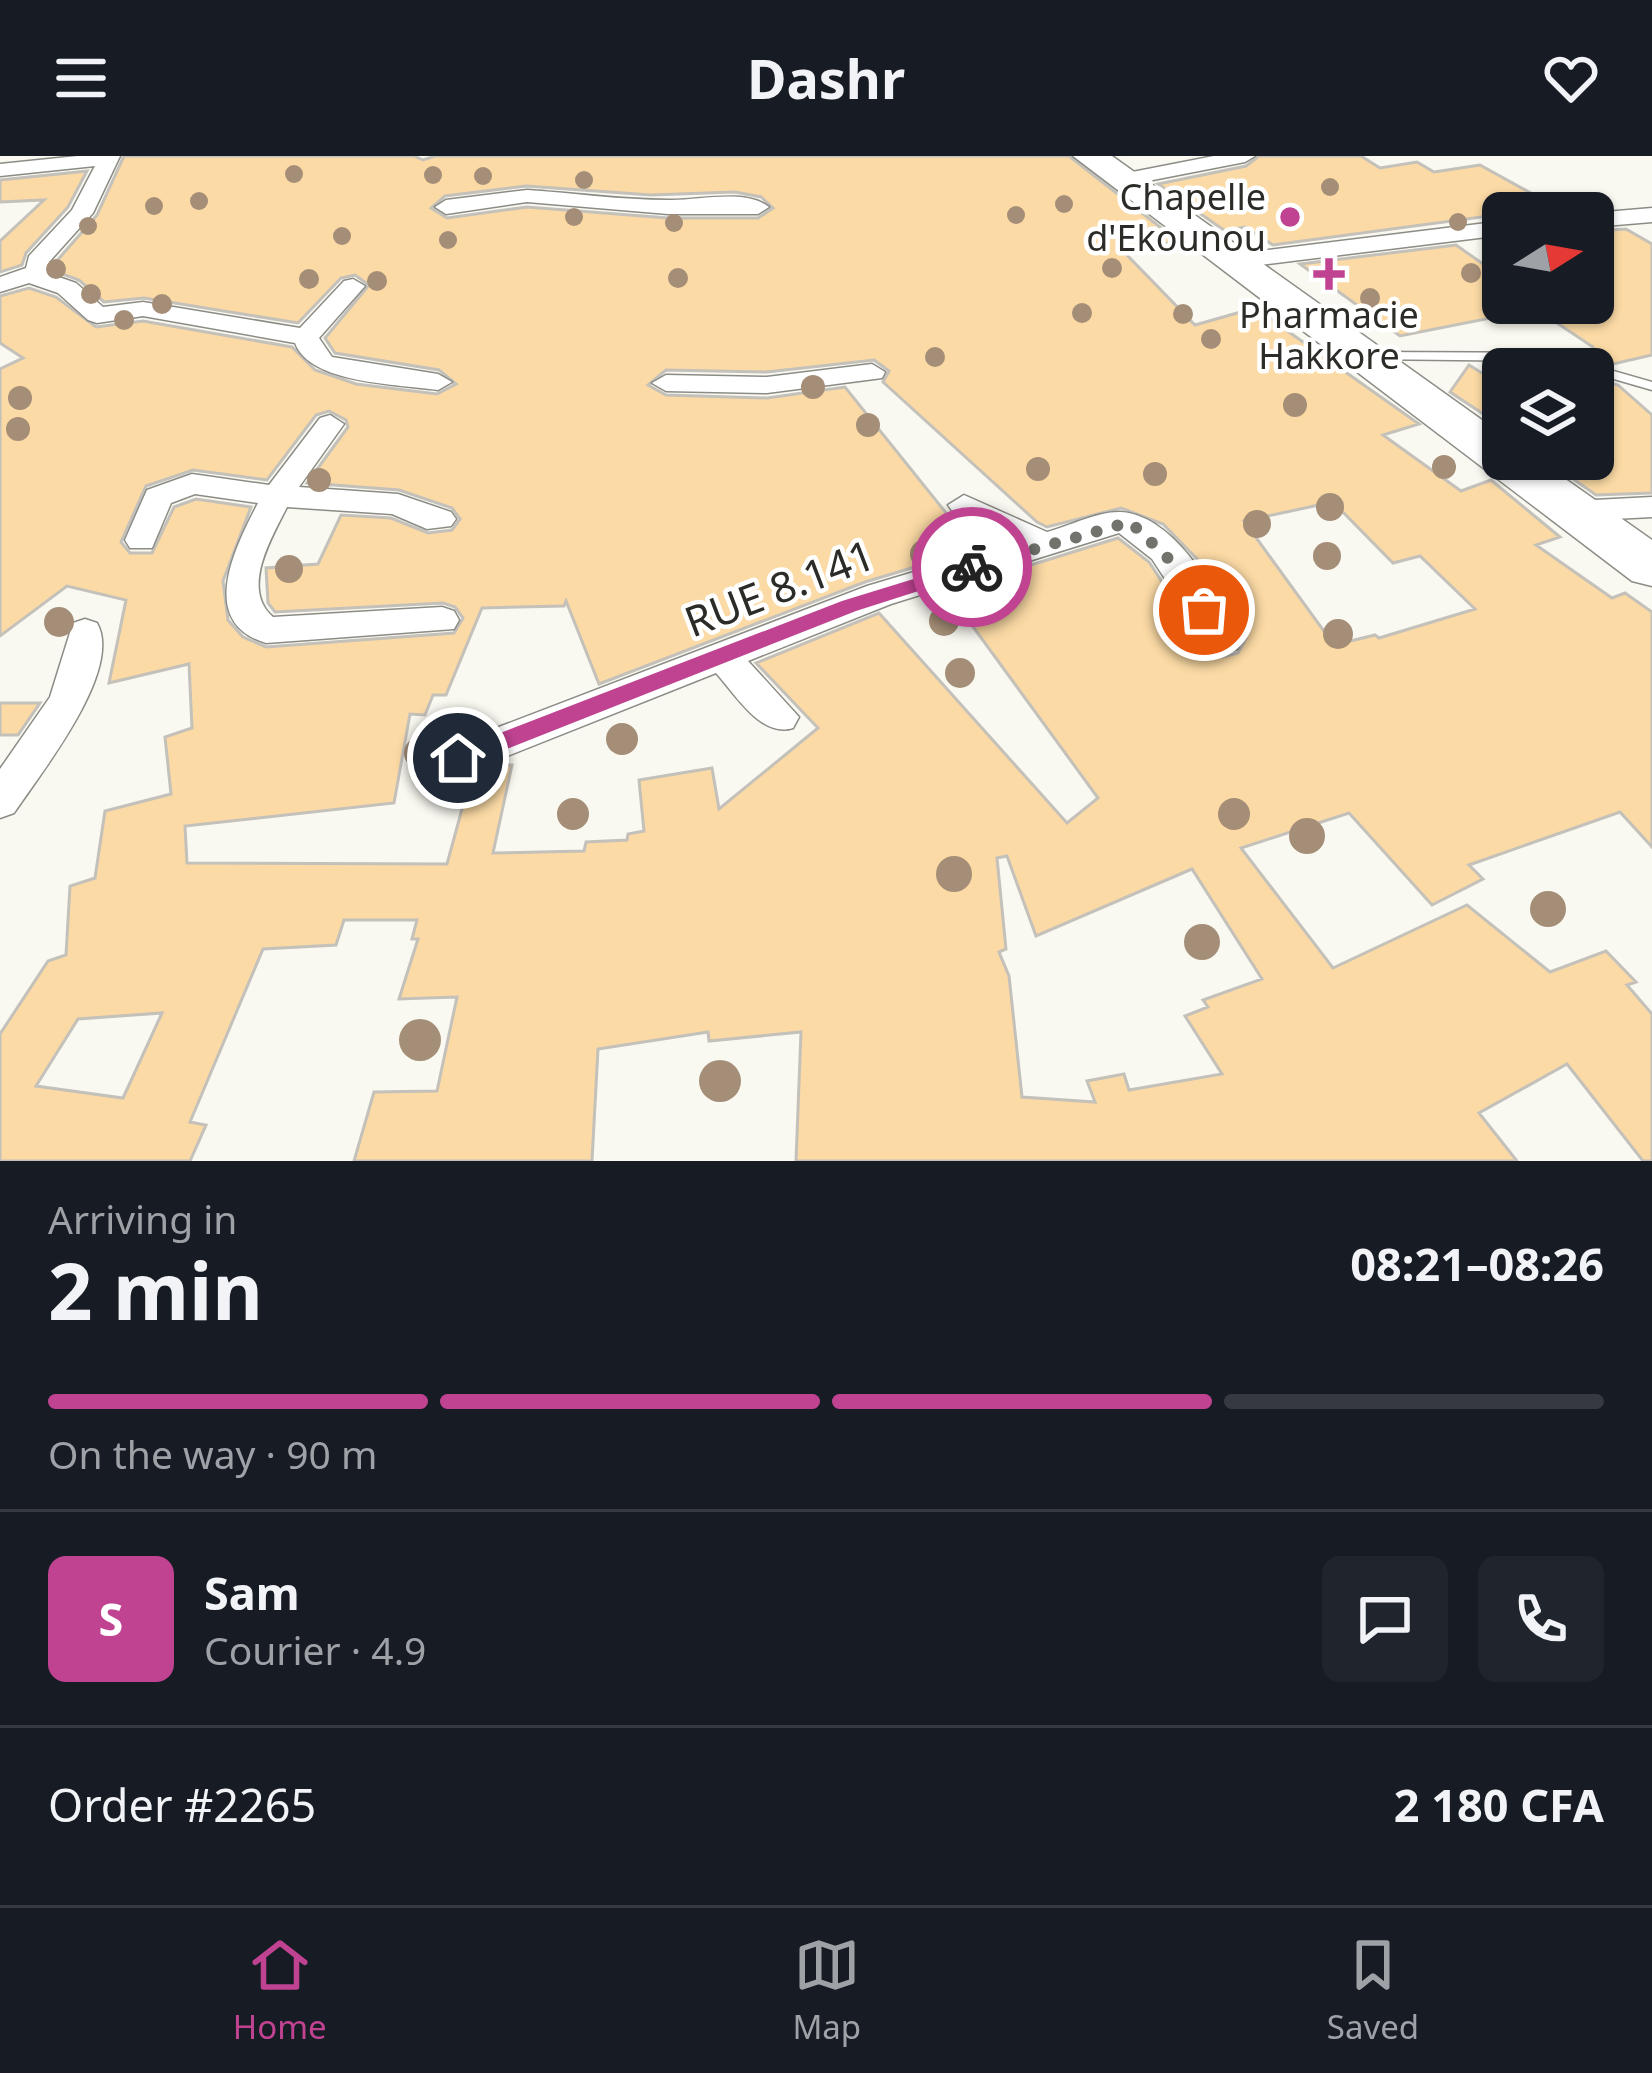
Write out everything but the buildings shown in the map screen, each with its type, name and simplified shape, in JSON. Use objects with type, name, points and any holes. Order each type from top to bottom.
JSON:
[{"type":"main road","points":[[1106,168],[1482,443]]},
{"type":"main road","points":[[1533,480],[1652,567]]},
{"type":"street","points":[[1106,168],[1245,156]]},
{"type":"street","points":[[0,170],[109,157]]},
{"type":"street","points":[[34,273],[37,261],[82,213],[109,157]]},
{"type":"street","points":[[446,207],[527,196],[668,207],[720,203],[758,207]]},
{"type":"street","points":[[1614,218],[1652,215]]},
{"type":"street","points":[[1235,261],[1482,231]]},
{"type":"street","points":[[0,273],[34,273],[67,288],[97,315],[143,309],[306,337]]},
{"type":"street","points":[[0,285],[34,273]]},
{"type":"street","points":[[306,337],[353,286]]},
{"type":"street","points":[[306,337],[312,353],[324,364],[438,382]]},
{"type":"street","points":[[666,383],[767,385],[872,372]]},
{"type":"street","points":[[330,424],[277,496],[240,574],[240,587],[258,626],[278,631],[442,620]]},
{"type":"street","points":[[141,540],[158,497],[183,485],[398,504],[427,519],[440,519]]},
{"type":"street","points":[[964,506],[1046,545]]},
{"type":"street","points":[[1575,511],[1652,507]]},
{"type":"street","name":"RUE 8.141","points":[[458,758],[879,595],[1118,522],[1135,524],[1185,579],[1223,640]]},
{"type":"street","points":[[0,801],[75,689],[84,663],[85,632]]},
{"type":"street","points":[[721,656],[780,717]]},
{"type":"lane","points":[[1364,356],[1551,357],[1652,386]]},
{"type":"way so far","points":[[972,567],[1130,522],[1171,561],[1204,610]]},
{"type":"place","name":"Chapelle d'Ekounou","points":[[1290,217]]},
{"type":"place","name":"Pharmacie Hakkore","points":[[1329,274]]},
{"type":"route","points":[[458,758],[849,606],[972,567]]}]
